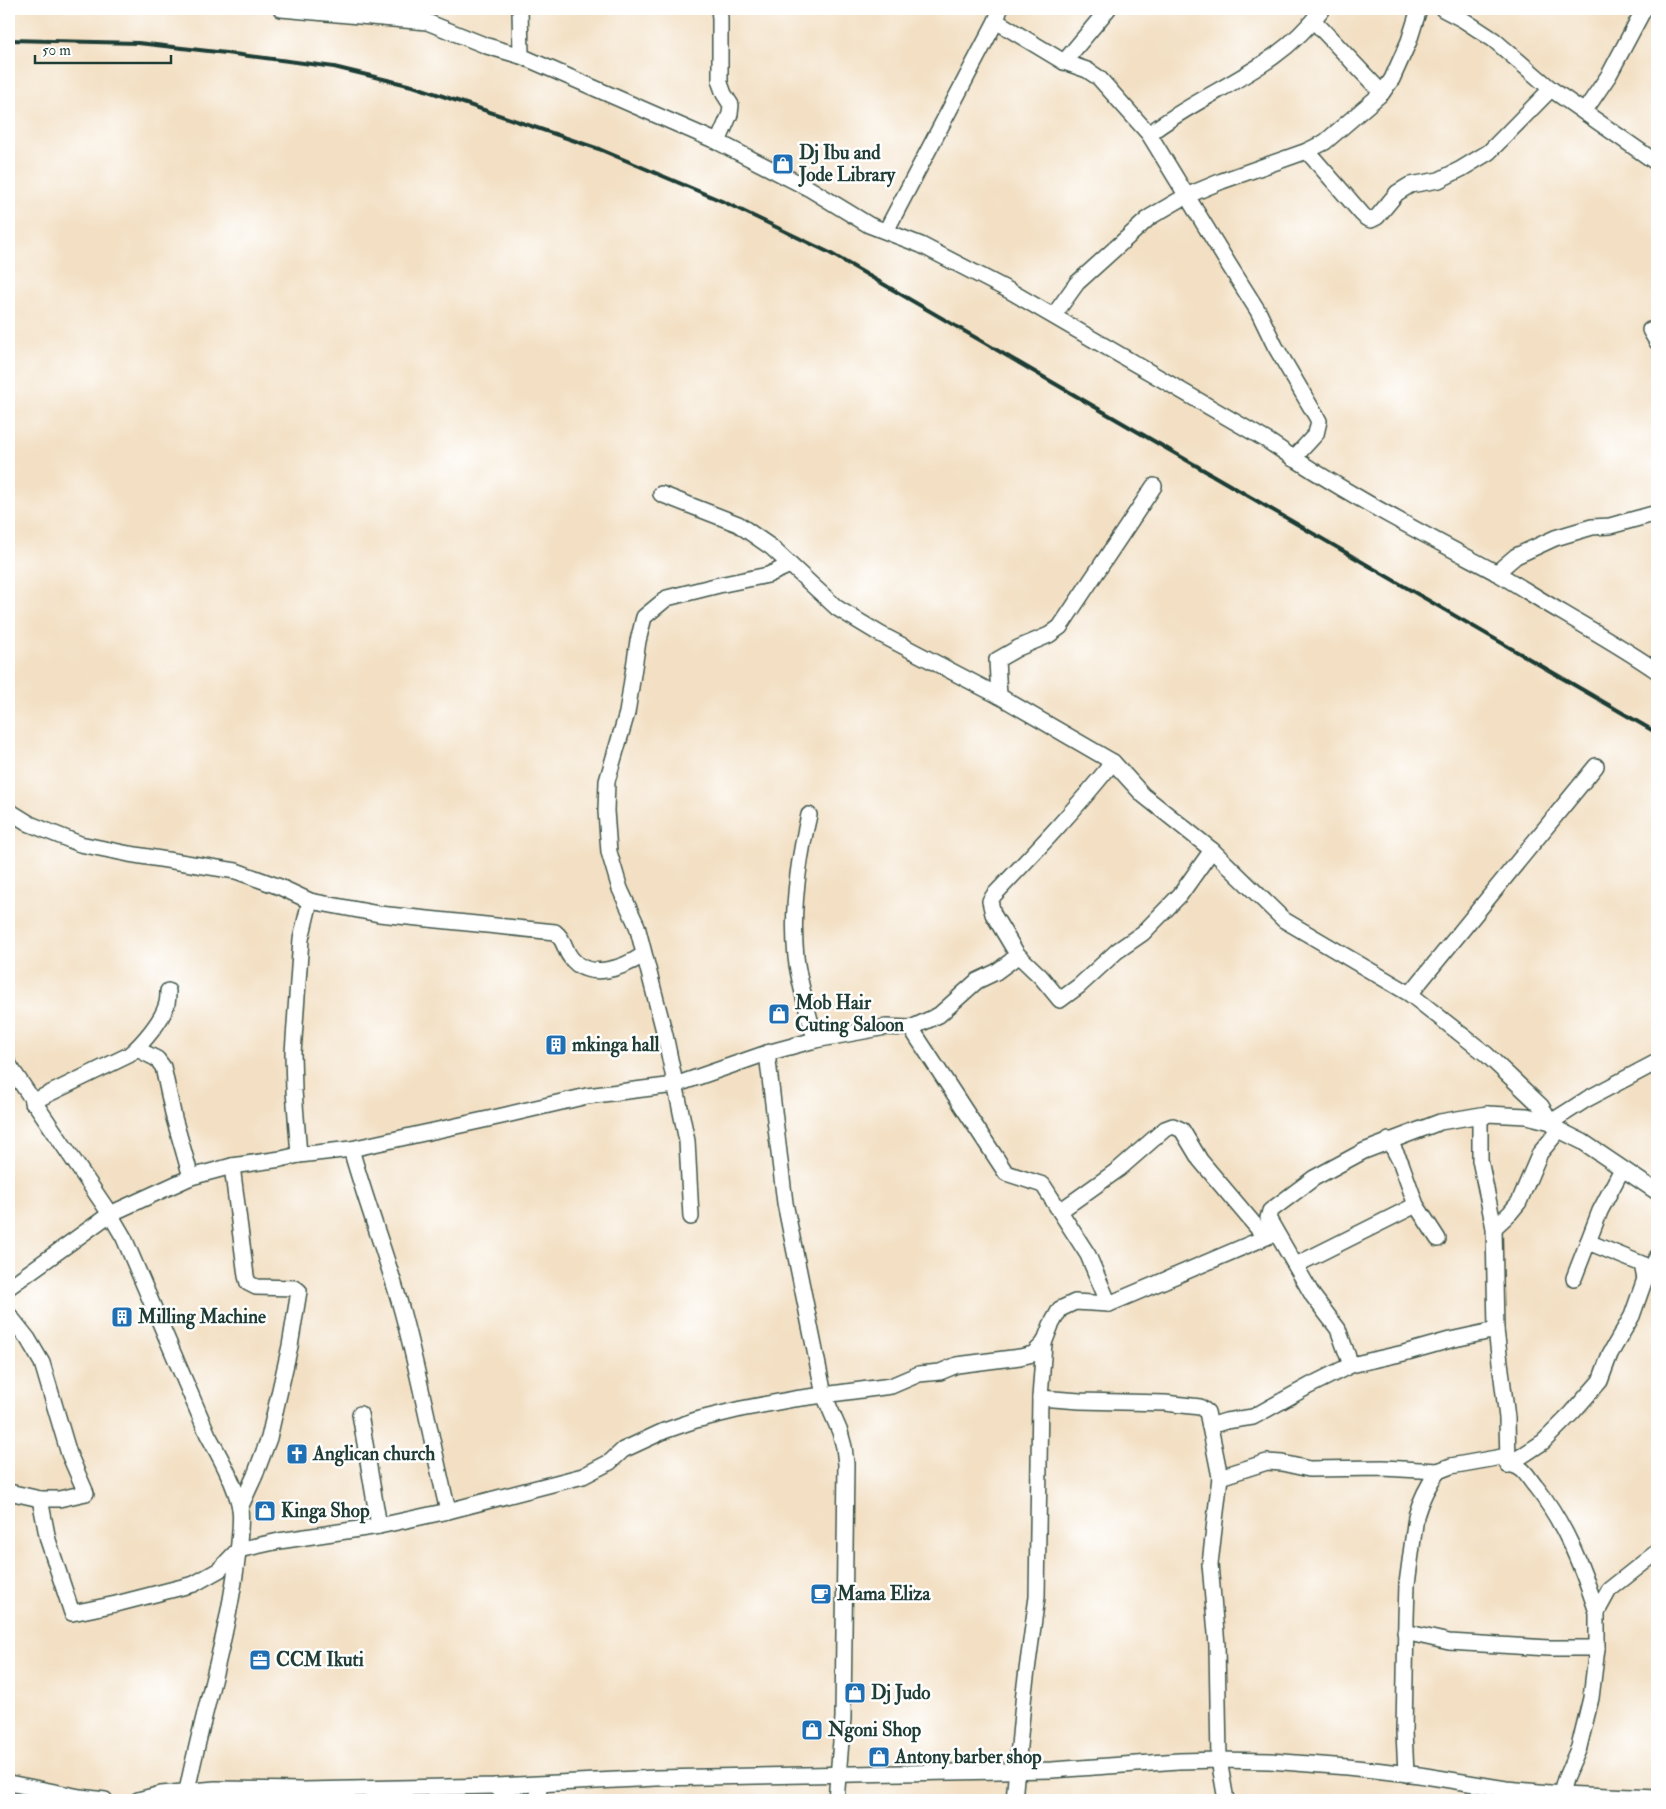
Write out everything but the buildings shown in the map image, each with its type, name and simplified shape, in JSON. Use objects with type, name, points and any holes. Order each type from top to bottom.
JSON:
[{"type":"street","points":[[281,9],[427,22],[488,46],[521,56],[718,142],[801,184],[869,225],[922,245],[1054,315],[1268,441],[1293,459],[1412,529],[1496,573],[1620,646],[1657,671]]},
{"type":"street","points":[[520,9],[521,56]]},
{"type":"street","points":[[718,142],[730,114],[731,106],[720,83],[719,9]]},
{"type":"street","points":[[1064,62],[1108,9]]},
{"type":"street","points":[[1054,315],[1077,283],[1150,217],[1186,196],[1222,181],[1308,151],[1325,142],[1382,93],[1392,79],[1403,55],[1419,9]]},
{"type":"street","points":[[1443,9],[1494,40],[1551,89],[1657,162]]},
{"type":"street","points":[[1584,112],[1609,75],[1644,9]]},
{"type":"street","points":[[886,231],[998,15],[1064,62],[1087,70],[1099,78],[1149,134],[1258,311],[1275,346],[1318,421],[1316,434],[1293,459]]},
{"type":"street","points":[[1149,134],[1166,120],[1248,75],[1298,38],[1318,15],[1382,93]]},
{"type":"street","points":[[1308,151],[1366,218],[1372,220],[1397,193],[1410,184],[1439,180],[1489,152],[1551,89]]},
{"type":"street","points":[[999,696],[997,660],[1018,648],[1049,635],[1060,627],[1154,486]]},
{"type":"street","points":[[660,494],[738,524],[771,547],[837,608],[880,634],[999,696],[1113,762],[1143,795],[1212,850],[1284,920],[1410,994],[1486,1054],[1541,1106],[1555,1126]]},
{"type":"street","points":[[1496,573],[1516,556],[1555,538],[1592,527],[1610,526],[1657,513]]},
{"type":"street","points":[[691,1217],[687,1141],[665,1035],[637,926],[620,889],[609,852],[606,811],[607,781],[627,713],[638,640],[644,618],[667,598],[719,584],[768,575],[790,565]]},
{"type":"street","points":[[1113,762],[1063,821],[990,901],[993,914],[1017,954],[1041,977],[1060,1000],[1079,986],[1117,951],[1143,933],[1180,895],[1212,850]]},
{"type":"street","points":[[1410,994],[1596,766]]},
{"type":"street","points":[[9,811],[30,824],[80,844],[236,871],[280,887],[310,901],[379,914],[555,932],[563,938],[570,958],[584,969],[598,971],[623,966],[643,955]]},
{"type":"street","points":[[809,815],[795,897],[795,921],[796,958],[815,1040]]},
{"type":"street","points":[[299,1154],[294,1091],[294,1053],[301,939],[310,901]]},
{"type":"street","points":[[9,1287],[110,1214],[191,1177],[232,1166],[281,1159],[299,1154],[350,1148],[587,1096],[675,1084],[767,1053],[815,1040],[886,1027],[911,1028],[939,1014],[977,981],[996,972],[1017,954]]},
{"type":"street","points":[[32,1102],[129,1055],[137,1049],[160,1020],[167,1003],[168,991]]},
{"type":"street","points":[[911,1028],[1006,1173],[1043,1185],[1088,1254],[1109,1304]]},
{"type":"street","points":[[137,1049],[157,1060],[163,1067],[174,1118],[191,1177]]},
{"type":"street","points":[[767,1053],[785,1203],[824,1395],[840,1432],[846,1464],[843,1718],[836,1800]]},
{"type":"street","points":[[1494,1228],[1510,1213],[1518,1202],[1540,1153],[1555,1126],[1587,1099],[1657,1062]]},
{"type":"street","points":[[9,1065],[32,1102],[110,1214],[124,1238],[208,1435],[222,1462],[240,1508]]},
{"type":"street","points":[[1487,1114],[1480,1120],[1480,1160],[1494,1228],[1496,1330],[1507,1418],[1508,1465]]},
{"type":"street","points":[[1270,1235],[1268,1218],[1270,1211],[1314,1178],[1364,1150],[1440,1122],[1487,1114],[1527,1116],[1555,1126],[1583,1142],[1657,1192]]},
{"type":"street","points":[[1060,1211],[1119,1169],[1166,1129],[1173,1126],[1182,1130],[1200,1160],[1296,1265],[1313,1296],[1338,1329],[1351,1365]]},
{"type":"street","points":[[1389,1140],[1401,1163],[1416,1205],[1438,1239]]},
{"type":"street","points":[[350,1148],[390,1270],[413,1350],[448,1511]]},
{"type":"street","points":[[187,1791],[214,1670],[228,1619],[238,1550],[240,1508],[269,1438],[290,1346],[299,1291],[295,1288],[256,1287],[248,1283],[232,1166]]},
{"type":"street","points":[[1574,1278],[1600,1211],[1622,1168]]},
{"type":"street","points":[[1296,1265],[1416,1205]]},
{"type":"street","points":[[1014,1800],[1024,1692],[1037,1597],[1040,1398],[1044,1343],[1051,1325],[1060,1309],[1075,1302],[1109,1304],[1270,1235]]},
{"type":"street","points":[[1588,1242],[1642,1264],[1645,1279]]},
{"type":"street","points":[[1508,1465],[1543,1442],[1600,1381],[1610,1354],[1632,1316],[1645,1279],[1657,1257]]},
{"type":"street","points":[[9,1315],[28,1339],[42,1364],[69,1454],[86,1493],[59,1499],[40,1499],[9,1492]]},
{"type":"street","points":[[1210,1426],[1226,1421],[1253,1418],[1309,1386],[1351,1365],[1496,1330]]},
{"type":"street","points":[[40,1499],[48,1540],[72,1613],[194,1584],[219,1570],[238,1550],[279,1541],[379,1526],[448,1511],[583,1476],[610,1462],[623,1450],[664,1431],[696,1420],[741,1409],[891,1386],[918,1374],[940,1372],[956,1365],[1033,1354],[1044,1343]]},
{"type":"street","points":[[1040,1398],[1165,1403],[1200,1408],[1207,1412],[1220,1477],[1210,1564],[1217,1646],[1218,1760],[1226,1800]]},
{"type":"street","points":[[360,1414],[379,1526]]},
{"type":"street","points":[[1220,1477],[1267,1462],[1309,1469],[1384,1468],[1438,1471],[1451,1466],[1502,1458],[1508,1465],[1521,1468],[1565,1530],[1582,1567],[1597,1612],[1596,1648],[1591,1698],[1579,1746],[1560,1797]]},
{"type":"street","points":[[1406,1774],[1404,1732],[1407,1584],[1416,1516],[1428,1486],[1438,1471]]},
{"type":"street","points":[[1597,1612],[1609,1590],[1657,1552]]},
{"type":"street","points":[[1405,1632],[1448,1642],[1549,1648],[1596,1648]]},
{"type":"street","points":[[138,1800],[161,1794],[215,1789],[304,1790],[540,1785],[656,1778],[1016,1771],[1218,1760],[1270,1761],[1406,1774],[1560,1797],[1657,1798]]},
{"type":"street","points":[[9,1783],[105,1800]]},
{"type":"street","points":[[537,1800],[540,1785]]},
{"type":"street","points":[[495,1786],[512,1800]]},
{"type":"railway","points":[[9,40],[138,43],[334,67],[416,87],[599,149],[724,202],[828,252],[1657,733]]},
{"type":"place","name":"Dj Ibu and Jode Library","points":[[783,164]]},
{"type":"place","name":"Mob Hair Cuting Saloon","points":[[779,1014]]},
{"type":"place","name":"mkinga hall","points":[[556,1045]]},
{"type":"place","name":"Milling Machine","points":[[122,1317]]},
{"type":"place","name":"Anglican church","points":[[297,1454]]},
{"type":"place","name":"Kinga Shop","points":[[265,1511]]},
{"type":"place","name":"Mama Eliza","points":[[821,1594]]},
{"type":"place","name":"CCM Ikuti","points":[[260,1660]]},
{"type":"place","name":"Dj Judo","points":[[855,1693]]},
{"type":"place","name":"Ngoni Shop","points":[[812,1730]]},
{"type":"place","name":"Antony barber shop","points":[[879,1757]]}]
